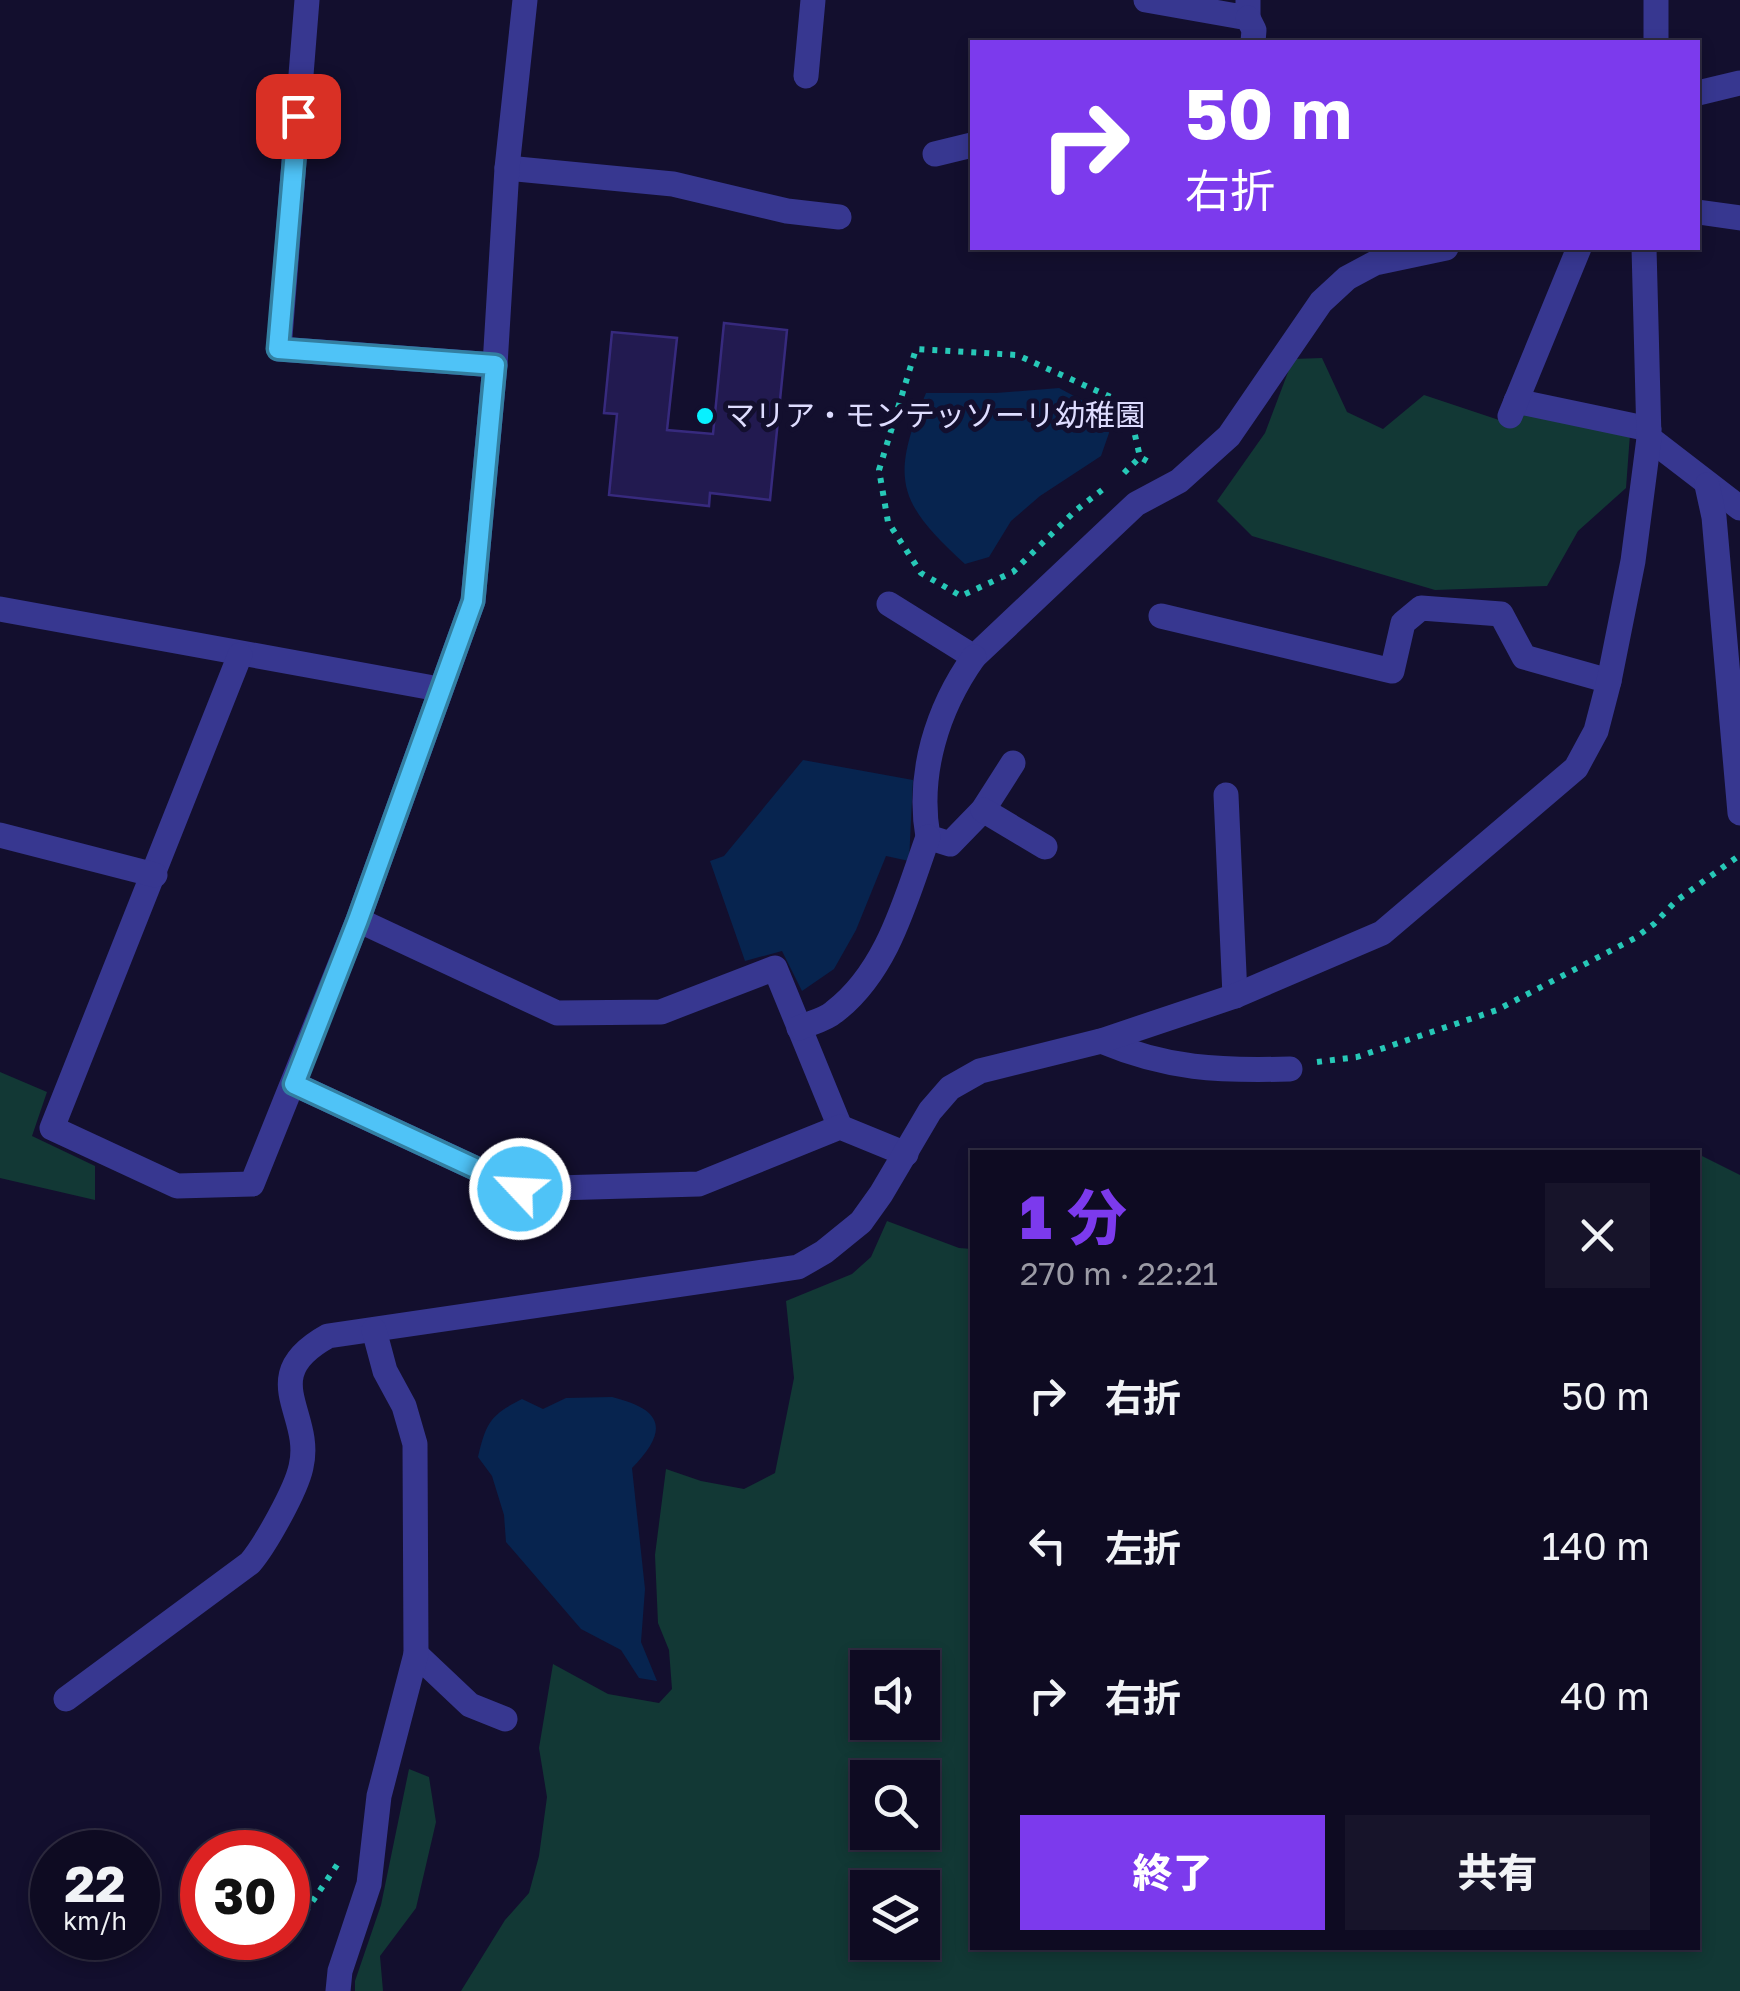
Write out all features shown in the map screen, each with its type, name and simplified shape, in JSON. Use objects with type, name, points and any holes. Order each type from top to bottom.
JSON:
[{"type":"street","points":[[307,0],[278,349],[495,365]]},
{"type":"street","points":[[240,655],[52,1128],[178,1186],[252,1184],[358,920],[473,601],[495,365],[507,168],[525,0]]},
{"type":"street","points":[[806,76],[812,0]]},
{"type":"street","points":[[1146,0],[1250,20]]},
{"type":"street","points":[[1656,0],[1656,40]]},
{"type":"street","points":[[1700,93],[1740,83]]},
{"type":"street","points":[[936,154],[970,146]]},
{"type":"street","points":[[507,168],[673,184],[786,211],[840,217]]},
{"type":"street","points":[[1700,212],[1740,218]]},
{"type":"street","points":[[799,1028],[831,1015],[862,986],[898,918],[928,837],[924,818],[925,774],[941,714],[974,657],[1124,514],[1178,480],[1230,436],[1321,302],[1347,278],[1374,263],[1436,250]]},
{"type":"street","points":[[1577,250],[1513,408],[1649,434],[1740,508]]},
{"type":"street","points":[[66,1699],[250,1563],[260,1550],[302,1465],[302,1440],[290,1384],[308,1347],[328,1336],[798,1267],[824,1252],[860,1222],[930,1110],[950,1088],[980,1071],[1101,1041],[1235,996],[1382,932],[1576,768],[1596,731],[1633,561],[1649,434],[1644,250]]},
{"type":"street","points":[[1707,485],[1714,517],[1740,813]]},
{"type":"street","points":[[889,604],[974,657]]},
{"type":"street","points":[[0,608],[439,689]]},
{"type":"street","points":[[1160,616],[1392,671],[1403,622],[1421,608],[1501,614],[1524,658],[1608,681]]},
{"type":"street","points":[[928,837],[950,844],[983,810],[1013,763]]},
{"type":"street","points":[[1226,795],[1235,996]]},
{"type":"street","points":[[983,810],[1045,847]]},
{"type":"street","points":[[0,835],[154,875]]},
{"type":"street","points":[[358,920],[557,1013],[661,1012],[774,968],[840,1128]]},
{"type":"street","points":[[1101,1041],[1181,1066],[1218,1071],[1290,1069]]},
{"type":"street","points":[[294,1084],[520,1189],[698,1184],[840,1128],[906,1154]]},
{"type":"street","points":[[338,1991],[340,1972],[369,1884],[380,1796],[416,1654],[415,1444],[404,1406],[385,1371],[374,1330]]},
{"type":"street","points":[[416,1654],[470,1705],[504,1719]]},
{"type":"path","points":[[1106,488],[1075,511],[1013,572],[961,596],[920,573],[888,522],[878,470],[916,349],[1017,355],[1116,399],[1132,422],[1140,456],[1178,480]]},
{"type":"path","points":[[1121,476],[1140,456]]},
{"type":"path","points":[[1290,1069],[1294,1062],[1356,1057],[1497,1010],[1634,938],[1676,901],[1740,855]]},
{"type":"green space","points":[[1322,358],[1347,412],[1383,429],[1424,395],[1517,426],[1525,409],[1630,434],[1626,488],[1578,531],[1547,586],[1435,590],[1252,536],[1217,501],[1265,433],[1293,359]]},
{"type":"green space","points":[[0,1072],[47,1092],[32,1136],[95,1166],[95,1200],[0,1178]]},
{"type":"green space","points":[[1700,1155],[1740,1175],[1740,1991],[461,1991],[505,1920],[529,1893],[539,1856],[547,1797],[539,1748],[553,1664],[608,1694],[659,1703],[672,1689],[669,1650],[658,1623],[655,1555],[666,1469],[744,1489],[775,1473],[794,1378],[786,1301],[852,1274],[871,1257],[887,1221],[970,1249],[970,1950],[1700,1950]]},
{"type":"green space","points":[[409,1769],[429,1777],[436,1822],[416,1908],[380,1956],[383,1991],[355,1991],[381,1905]]},
{"type":"water","points":[[1059,388],[1106,413],[1109,433],[1101,456],[1040,496],[1011,521],[989,557],[965,564],[925,523],[906,488],[907,447],[926,393]]},
{"type":"water","points":[[803,760],[913,780],[909,861],[886,856],[856,930],[834,969],[802,991],[782,951],[745,961],[710,861],[724,856]]},
{"type":"water","points":[[612,1397],[643,1408],[655,1424],[652,1443],[632,1468],[645,1589],[641,1642],[657,1681],[639,1678],[621,1650],[581,1629],[506,1542],[504,1515],[492,1476],[478,1457],[491,1421],[522,1399],[543,1409],[566,1398]]},
{"type":"building","points":[[724,323],[787,330],[770,500],[710,493],[709,506],[609,495],[617,414],[604,413],[612,332],[677,338],[667,430],[713,434]]},
{"type":"place","name":"マリア・モンテッソーリ幼稚園","points":[[705,416]]},
{"type":"route","points":[[298,116],[278,349],[495,365],[473,601],[358,920],[294,1084],[520,1189]]}]
